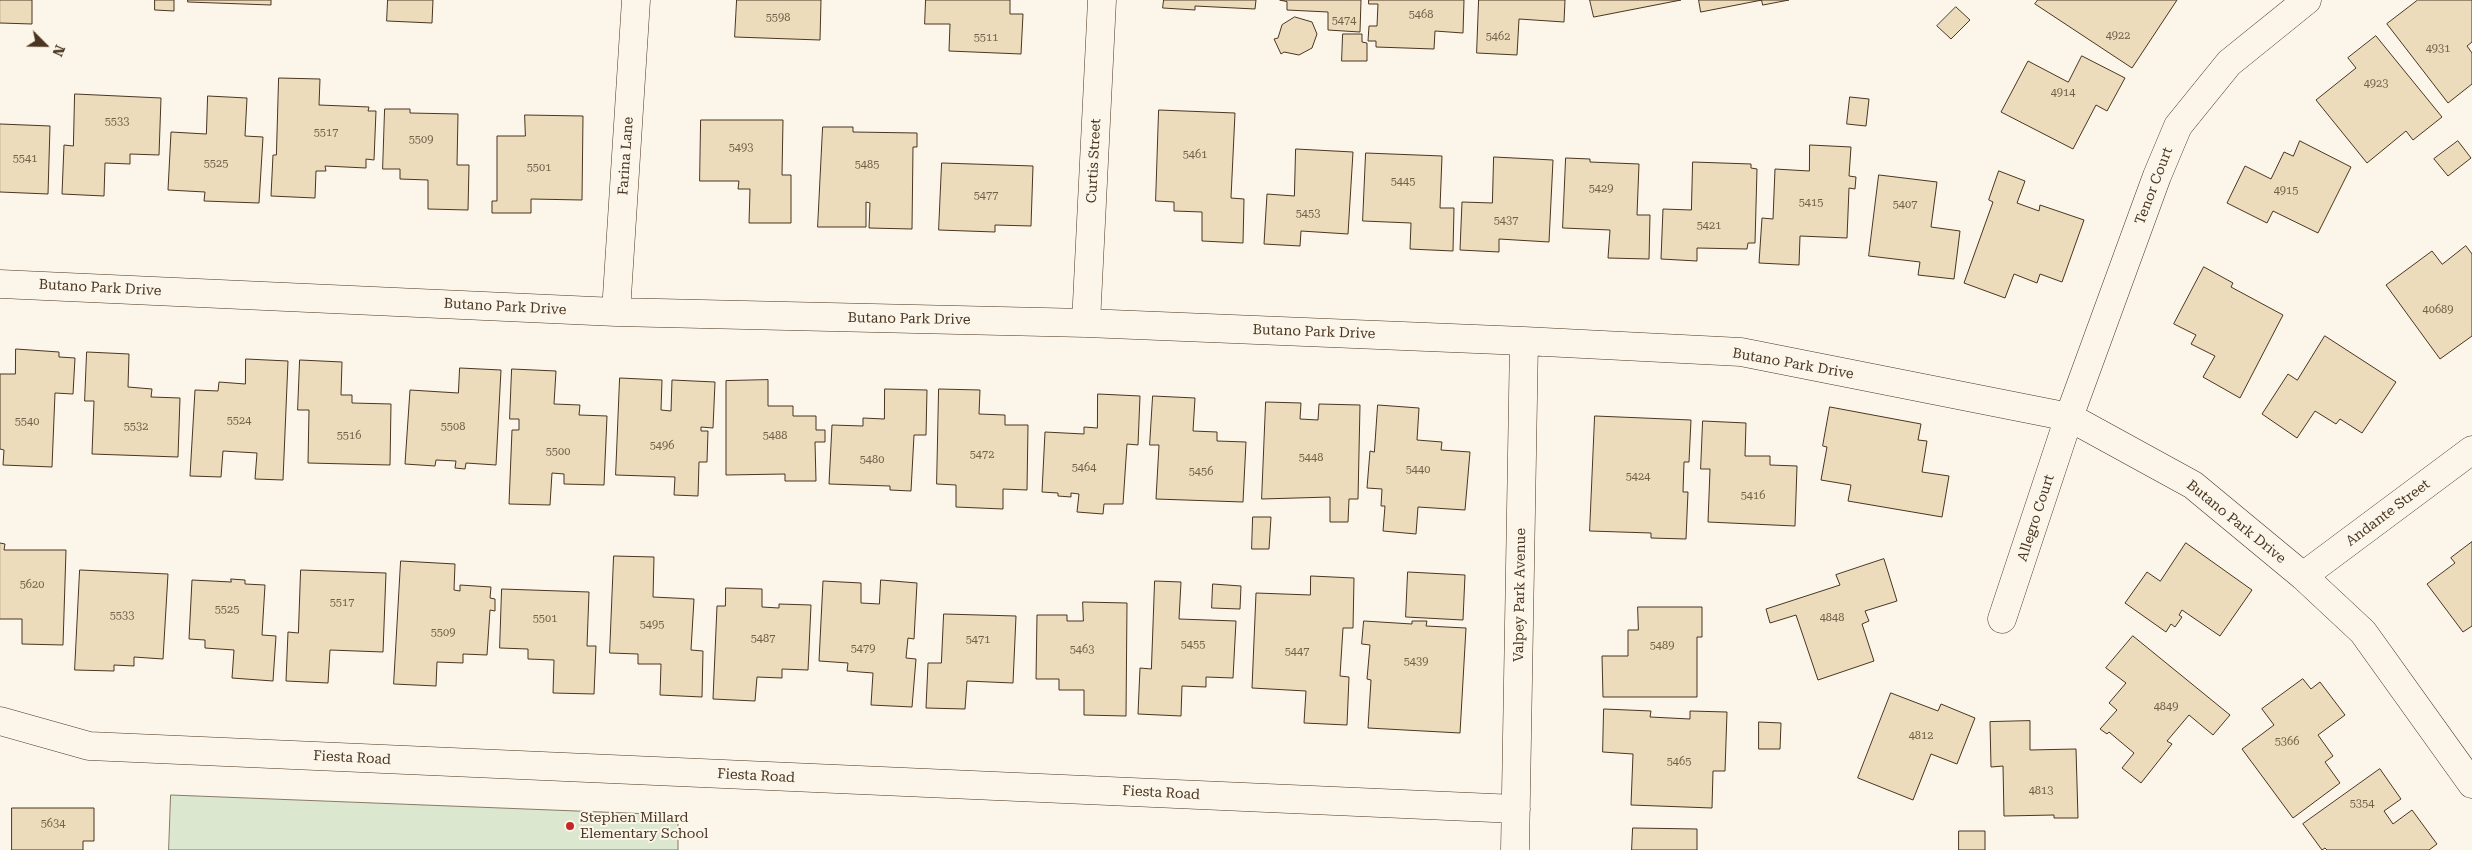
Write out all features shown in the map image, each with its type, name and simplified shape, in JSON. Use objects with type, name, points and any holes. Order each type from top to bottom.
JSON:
[{"type":"street","name":"Farina Lane","points":[[616,312],[636,0]]},
{"type":"street","name":"Curtis Street","points":[[1086,323],[1102,0]]},
{"type":"street","name":"Tenor Court","points":[[2069,417],[2156,176],[2178,126],[2229,63],[2307,0]]},
{"type":"street","name":"Butano Park Drive","points":[[0,284],[616,312],[1086,323],[1740,352],[2069,417],[2193,485],[2303,576],[2363,632],[2472,784]]},
{"type":"street","name":"Valpey Park Avenue","points":[[1515,850],[1524,341]]},
{"type":"street","name":"Allegro Court","points":[[2002,620],[2069,417]]},
{"type":"street","name":"Andante Street","points":[[2303,576],[2472,450]]},
{"type":"street","name":"Fiesta Road","points":[[0,721],[89,746],[1516,809]]},
{"type":"green space","points":[[171,795],[678,815],[678,850],[169,850]]},
{"type":"building","points":[[0,0],[32,0],[32,24],[0,23]]},
{"type":"building","points":[[155,0],[174,0],[174,11],[155,10]]},
{"type":"building","points":[[188,0],[271,0],[271,5],[188,2]]},
{"type":"building","points":[[388,0],[433,0],[432,23],[387,21]]},
{"type":"building","points":[[737,0],[821,0],[820,40],[735,37]]},
{"type":"building","points":[[926,0],[1010,0],[1010,14],[1023,14],[1021,54],[949,51],[950,24],[925,24]]},
{"type":"building","points":[[1164,0],[1256,0],[1255,9],[1195,6],[1195,10],[1163,8]]},
{"type":"building","points":[[1280,0],[1361,0],[1360,32],[1328,30],[1328,12],[1287,10],[1287,2]]},
{"type":"building","points":[[1369,0],[1464,0],[1463,33],[1435,31],[1434,49],[1376,47],[1376,41],[1368,41],[1369,26],[1377,26],[1378,4],[1369,4]]},
{"type":"building","points":[[1479,0],[1565,0],[1564,22],[1519,19],[1517,55],[1477,53]]},
{"type":"building","points":[[1590,0],[1681,0],[1594,17]]},
{"type":"building","points":[[1699,0],[1762,0],[1701,12]]},
{"type":"building","points":[[1762,0],[1789,0],[1763,5]]},
{"type":"building","points":[[2038,0],[2177,0],[2132,68],[2035,4]]},
{"type":"building","points":[[2418,0],[2472,0],[2472,42],[2467,46],[2472,53],[2472,84],[2448,103],[2387,24]]},
{"type":"building","points":[[1956,7],[1970,20],[1951,39],[1937,26]]},
{"type":"building","points":[[1295,17],[1312,22],[1317,34],[1312,48],[1299,55],[1284,52],[1281,54],[1274,39],[1278,38],[1282,25]]},
{"type":"building","points":[[1343,34],[1362,34],[1362,42],[1367,43],[1367,61],[1342,61]]},
{"type":"building","points":[[2376,36],[2442,117],[2413,140],[2406,131],[2367,163],[2316,100],[2356,68],[2348,58]]},
{"type":"building","points":[[2082,56],[2125,78],[2107,111],[2096,105],[2073,149],[2001,112],[2028,61],[2068,82]]},
{"type":"building","points":[[279,78],[320,79],[319,105],[369,107],[368,111],[376,111],[374,160],[366,159],[366,168],[325,166],[326,171],[316,171],[315,198],[271,196],[273,155],[276,155]]},
{"type":"building","points":[[75,94],[161,98],[159,155],[130,154],[130,164],[105,163],[104,196],[62,194],[64,145],[73,146]]},
{"type":"building","points":[[208,96],[247,98],[245,136],[263,137],[259,203],[204,201],[205,192],[168,190],[171,132],[206,134]]},
{"type":"building","points":[[1850,97],[1869,99],[1866,126],[1847,124]]},
{"type":"building","points":[[385,109],[410,109],[410,113],[458,114],[457,165],[469,165],[468,210],[428,209],[428,180],[400,179],[400,169],[383,169]]},
{"type":"building","points":[[1159,110],[1235,113],[1231,198],[1244,199],[1243,243],[1202,241],[1202,212],[1174,211],[1174,202],[1156,201]]},
{"type":"building","points":[[525,115],[583,116],[582,200],[531,199],[531,213],[492,213],[492,201],[497,201],[497,136],[525,136]]},
{"type":"building","points":[[701,120],[783,120],[782,175],[791,175],[791,223],[749,223],[750,189],[738,189],[739,181],[700,181]]},
{"type":"building","points":[[0,124],[50,126],[48,194],[0,192]]},
{"type":"building","points":[[823,127],[853,127],[853,132],[917,133],[917,147],[913,147],[912,229],[869,228],[870,203],[866,202],[866,227],[818,227]]},
{"type":"building","points":[[2300,141],[2351,167],[2318,233],[2273,211],[2267,223],[2227,203],[2245,166],[2271,179],[2284,152],[2293,156]]},
{"type":"building","points":[[2458,141],[2471,158],[2448,176],[2434,159]]},
{"type":"building","points":[[1810,145],[1851,147],[1849,176],[1856,177],[1855,189],[1849,188],[1847,238],[1800,236],[1799,265],[1759,263],[1762,218],[1773,219],[1775,169],[1809,171]]},
{"type":"building","points":[[1296,149],[1353,152],[1348,234],[1301,231],[1300,246],[1264,244],[1267,194],[1294,196]]},
{"type":"building","points":[[1366,153],[1442,156],[1440,208],[1454,208],[1453,251],[1410,249],[1411,223],[1363,221]]},
{"type":"building","points":[[1494,157],[1553,160],[1549,242],[1499,239],[1499,252],[1460,250],[1462,202],[1492,203]]},
{"type":"building","points":[[1566,158],[1590,159],[1590,162],[1639,164],[1637,215],[1650,215],[1649,259],[1608,258],[1610,230],[1563,228]]},
{"type":"building","points":[[1693,162],[1751,164],[1751,168],[1757,169],[1755,243],[1748,243],[1747,249],[1697,248],[1697,261],[1661,259],[1663,209],[1691,210]]},
{"type":"building","points":[[942,163],[1033,166],[1031,226],[995,225],[995,232],[939,230]]},
{"type":"building","points":[[1999,171],[2025,181],[2017,203],[2039,211],[2040,205],[2084,220],[2062,282],[2040,274],[2037,283],[2014,274],[2005,298],[1964,283],[1993,202],[1989,200]]},
{"type":"building","points":[[1879,175],[1937,182],[1931,227],[1960,231],[1954,279],[1918,275],[1920,262],[1869,256]]},
{"type":"building","points":[[2466,246],[2472,254],[2472,336],[2440,359],[2386,285],[2432,251],[2442,264]]},
{"type":"building","points":[[2204,267],[2233,283],[2231,287],[2283,315],[2240,398],[2203,377],[2215,356],[2191,344],[2196,335],[2174,324]]},
{"type":"building","points":[[2325,336],[2396,382],[2362,433],[2340,419],[2336,424],[2315,411],[2297,438],[2262,414],[2288,374],[2297,380]]},
{"type":"building","points":[[16,349],[59,352],[59,357],[75,358],[73,394],[55,393],[52,467],[3,465],[4,450],[0,449],[0,374],[15,374]]},
{"type":"building","points":[[87,352],[129,354],[128,387],[152,389],[151,397],[180,398],[178,457],[92,454],[94,401],[85,401]]},
{"type":"building","points":[[246,359],[288,361],[283,480],[255,479],[257,453],[223,451],[221,477],[190,476],[195,390],[218,391],[219,382],[245,384]]},
{"type":"building","points":[[300,360],[342,362],[341,395],[352,395],[352,403],[391,404],[390,465],[308,463],[309,410],[298,410]]},
{"type":"building","points":[[460,368],[501,370],[496,465],[466,463],[465,469],[455,468],[456,461],[436,460],[435,466],[405,464],[410,390],[458,393]]},
{"type":"building","points":[[512,369],[556,371],[554,404],[580,405],[579,415],[607,416],[604,485],[564,484],[564,474],[552,473],[550,505],[509,504],[512,430],[519,430],[519,419],[510,419]]},
{"type":"building","points":[[620,378],[662,380],[661,410],[671,411],[672,380],[715,382],[713,428],[701,427],[701,431],[708,431],[707,462],[699,462],[698,496],[674,495],[675,477],[616,475]]},
{"type":"building","points":[[768,380],[768,406],[793,406],[793,416],[816,416],[816,430],[825,430],[825,442],[815,442],[816,481],[785,481],[785,474],[726,475],[726,381]]},
{"type":"building","points":[[885,389],[927,390],[926,435],[914,435],[911,491],[890,490],[890,486],[829,484],[832,425],[863,426],[863,418],[884,419]]},
{"type":"building","points":[[939,389],[980,390],[979,414],[1005,415],[1005,425],[1028,425],[1027,490],[1003,489],[1003,509],[956,507],[956,485],[937,484]]},
{"type":"building","points":[[1098,394],[1140,396],[1138,445],[1127,444],[1123,504],[1104,504],[1103,514],[1077,512],[1079,494],[1071,493],[1071,497],[1058,496],[1058,493],[1042,492],[1045,432],[1084,434],[1084,427],[1097,428]]},
{"type":"building","points":[[1153,396],[1195,398],[1193,431],[1217,432],[1217,441],[1246,442],[1243,502],[1156,499],[1159,445],[1150,445]]},
{"type":"building","points":[[1266,402],[1301,403],[1300,419],[1318,420],[1319,404],[1360,405],[1358,499],[1349,499],[1348,522],[1330,522],[1330,497],[1262,499]]},
{"type":"building","points":[[1378,405],[1419,408],[1417,440],[1442,442],[1441,450],[1470,452],[1465,510],[1418,507],[1416,534],[1383,531],[1385,506],[1381,506],[1382,489],[1367,488],[1370,451],[1374,452]]},
{"type":"building","points":[[1830,407],[1921,424],[1918,440],[1927,441],[1922,472],[1949,476],[1942,517],[1848,501],[1851,485],[1821,480],[1827,447],[1823,446]]},
{"type":"building","points":[[1595,416],[1691,420],[1689,462],[1684,462],[1683,492],[1688,492],[1686,539],[1651,538],[1651,533],[1590,531]]},
{"type":"building","points":[[1703,421],[1746,423],[1745,456],[1770,456],[1770,465],[1797,466],[1795,526],[1708,522],[1710,469],[1701,469]]},
{"type":"building","points":[[1253,517],[1271,517],[1269,549],[1252,549]]},
{"type":"building","points":[[2472,542],[2472,626],[2463,632],[2427,584],[2455,563],[2451,558]]},
{"type":"building","points":[[0,543],[5,544],[4,550],[66,550],[63,645],[22,644],[22,619],[0,619]]},
{"type":"building","points":[[2186,543],[2252,590],[2220,636],[2182,610],[2179,615],[2182,617],[2175,627],[2171,624],[2166,632],[2125,603],[2147,572],[2160,581]]},
{"type":"building","points":[[614,556],[654,557],[653,597],[694,599],[691,650],[703,651],[702,697],[660,695],[661,664],[638,664],[638,654],[610,653]]},
{"type":"building","points":[[1884,559],[1897,601],[1865,611],[1869,621],[1862,624],[1874,661],[1818,680],[1796,615],[1770,623],[1766,609],[1840,585],[1836,575]]},
{"type":"building","points":[[401,561],[455,564],[454,590],[460,591],[460,585],[491,587],[490,598],[495,599],[495,611],[490,610],[487,655],[463,654],[463,663],[437,662],[436,686],[394,684]]},
{"type":"building","points":[[80,570],[168,574],[163,659],[134,657],[134,666],[114,665],[114,671],[75,670]]},
{"type":"building","points":[[301,570],[386,573],[383,652],[330,650],[328,683],[286,681],[288,632],[298,633]]},
{"type":"building","points":[[1408,572],[1465,575],[1463,620],[1406,617]]},
{"type":"building","points":[[1311,576],[1354,578],[1353,628],[1343,628],[1340,676],[1349,677],[1347,725],[1304,723],[1306,691],[1252,688],[1256,593],[1310,595]]},
{"type":"building","points":[[231,579],[245,580],[245,584],[265,585],[262,635],[276,636],[273,681],[232,678],[234,650],[205,648],[205,640],[189,639],[192,580],[231,582]]},
{"type":"building","points":[[881,580],[917,583],[914,639],[908,638],[906,658],[916,659],[912,707],[871,705],[873,673],[847,671],[848,663],[819,661],[823,581],[861,583],[861,603],[879,604]]},
{"type":"building","points":[[1155,581],[1181,582],[1179,619],[1236,621],[1233,678],[1206,677],[1206,687],[1182,686],[1181,716],[1138,714],[1140,668],[1151,669]]},
{"type":"building","points":[[1213,584],[1241,586],[1240,609],[1212,608]]},
{"type":"building","points":[[726,588],[762,589],[762,607],[779,608],[779,604],[811,605],[808,670],[782,669],[782,678],[757,677],[755,701],[713,699],[717,606],[725,606]]},
{"type":"building","points":[[502,589],[589,592],[587,646],[596,646],[594,694],[553,693],[554,660],[528,659],[528,649],[500,648]]},
{"type":"building","points":[[1083,602],[1127,603],[1126,716],[1084,715],[1084,690],[1059,690],[1059,679],[1036,679],[1037,615],[1067,615],[1067,621],[1083,621]]},
{"type":"building","points":[[1638,607],[1702,607],[1702,637],[1697,637],[1697,697],[1603,697],[1602,656],[1628,656],[1628,630],[1638,630]]},
{"type":"building","points":[[944,614],[1016,616],[1013,683],[967,681],[965,709],[926,708],[928,663],[941,663]]},
{"type":"building","points":[[1364,621],[1412,624],[1412,621],[1427,621],[1426,626],[1466,628],[1460,733],[1368,728],[1371,680],[1367,679],[1370,645],[1362,644]]},
{"type":"building","points":[[2133,636],[2230,715],[2213,735],[2189,715],[2167,741],[2172,744],[2141,783],[2122,768],[2134,753],[2109,732],[2107,734],[2100,729],[2117,710],[2109,703],[2126,683],[2106,668]]},
{"type":"building","points":[[2303,679],[2311,689],[2320,682],[2345,715],[2318,735],[2333,756],[2325,762],[2340,783],[2293,818],[2242,749],[2274,725],[2262,709]]},
{"type":"building","points":[[1891,693],[1938,711],[1941,704],[1975,718],[1957,764],[1931,754],[1913,800],[1858,778]]},
{"type":"building","points":[[1604,709],[1651,711],[1650,717],[1690,719],[1690,711],[1727,712],[1725,771],[1713,771],[1712,808],[1631,805],[1633,754],[1603,752]]},
{"type":"building","points":[[2030,721],[2030,750],[2076,749],[2078,818],[2054,818],[2054,815],[2004,816],[2003,766],[1991,767],[1990,722]]},
{"type":"building","points":[[1759,722],[1781,723],[1780,749],[1759,749]]},
{"type":"building","points":[[2380,769],[2401,799],[2384,811],[2393,824],[2412,810],[2437,844],[2429,850],[2327,850],[2325,848],[2322,850],[2303,824]]},
{"type":"building","points":[[12,808],[94,808],[94,841],[83,841],[83,850],[12,850]]},
{"type":"building","points":[[1633,828],[1697,829],[1697,850],[1632,850]]},
{"type":"building","points":[[1959,831],[1985,831],[1985,850],[1959,850]]},
{"type":"place","name":"Stephen Millard Elementary School","points":[[570,826]]}]
